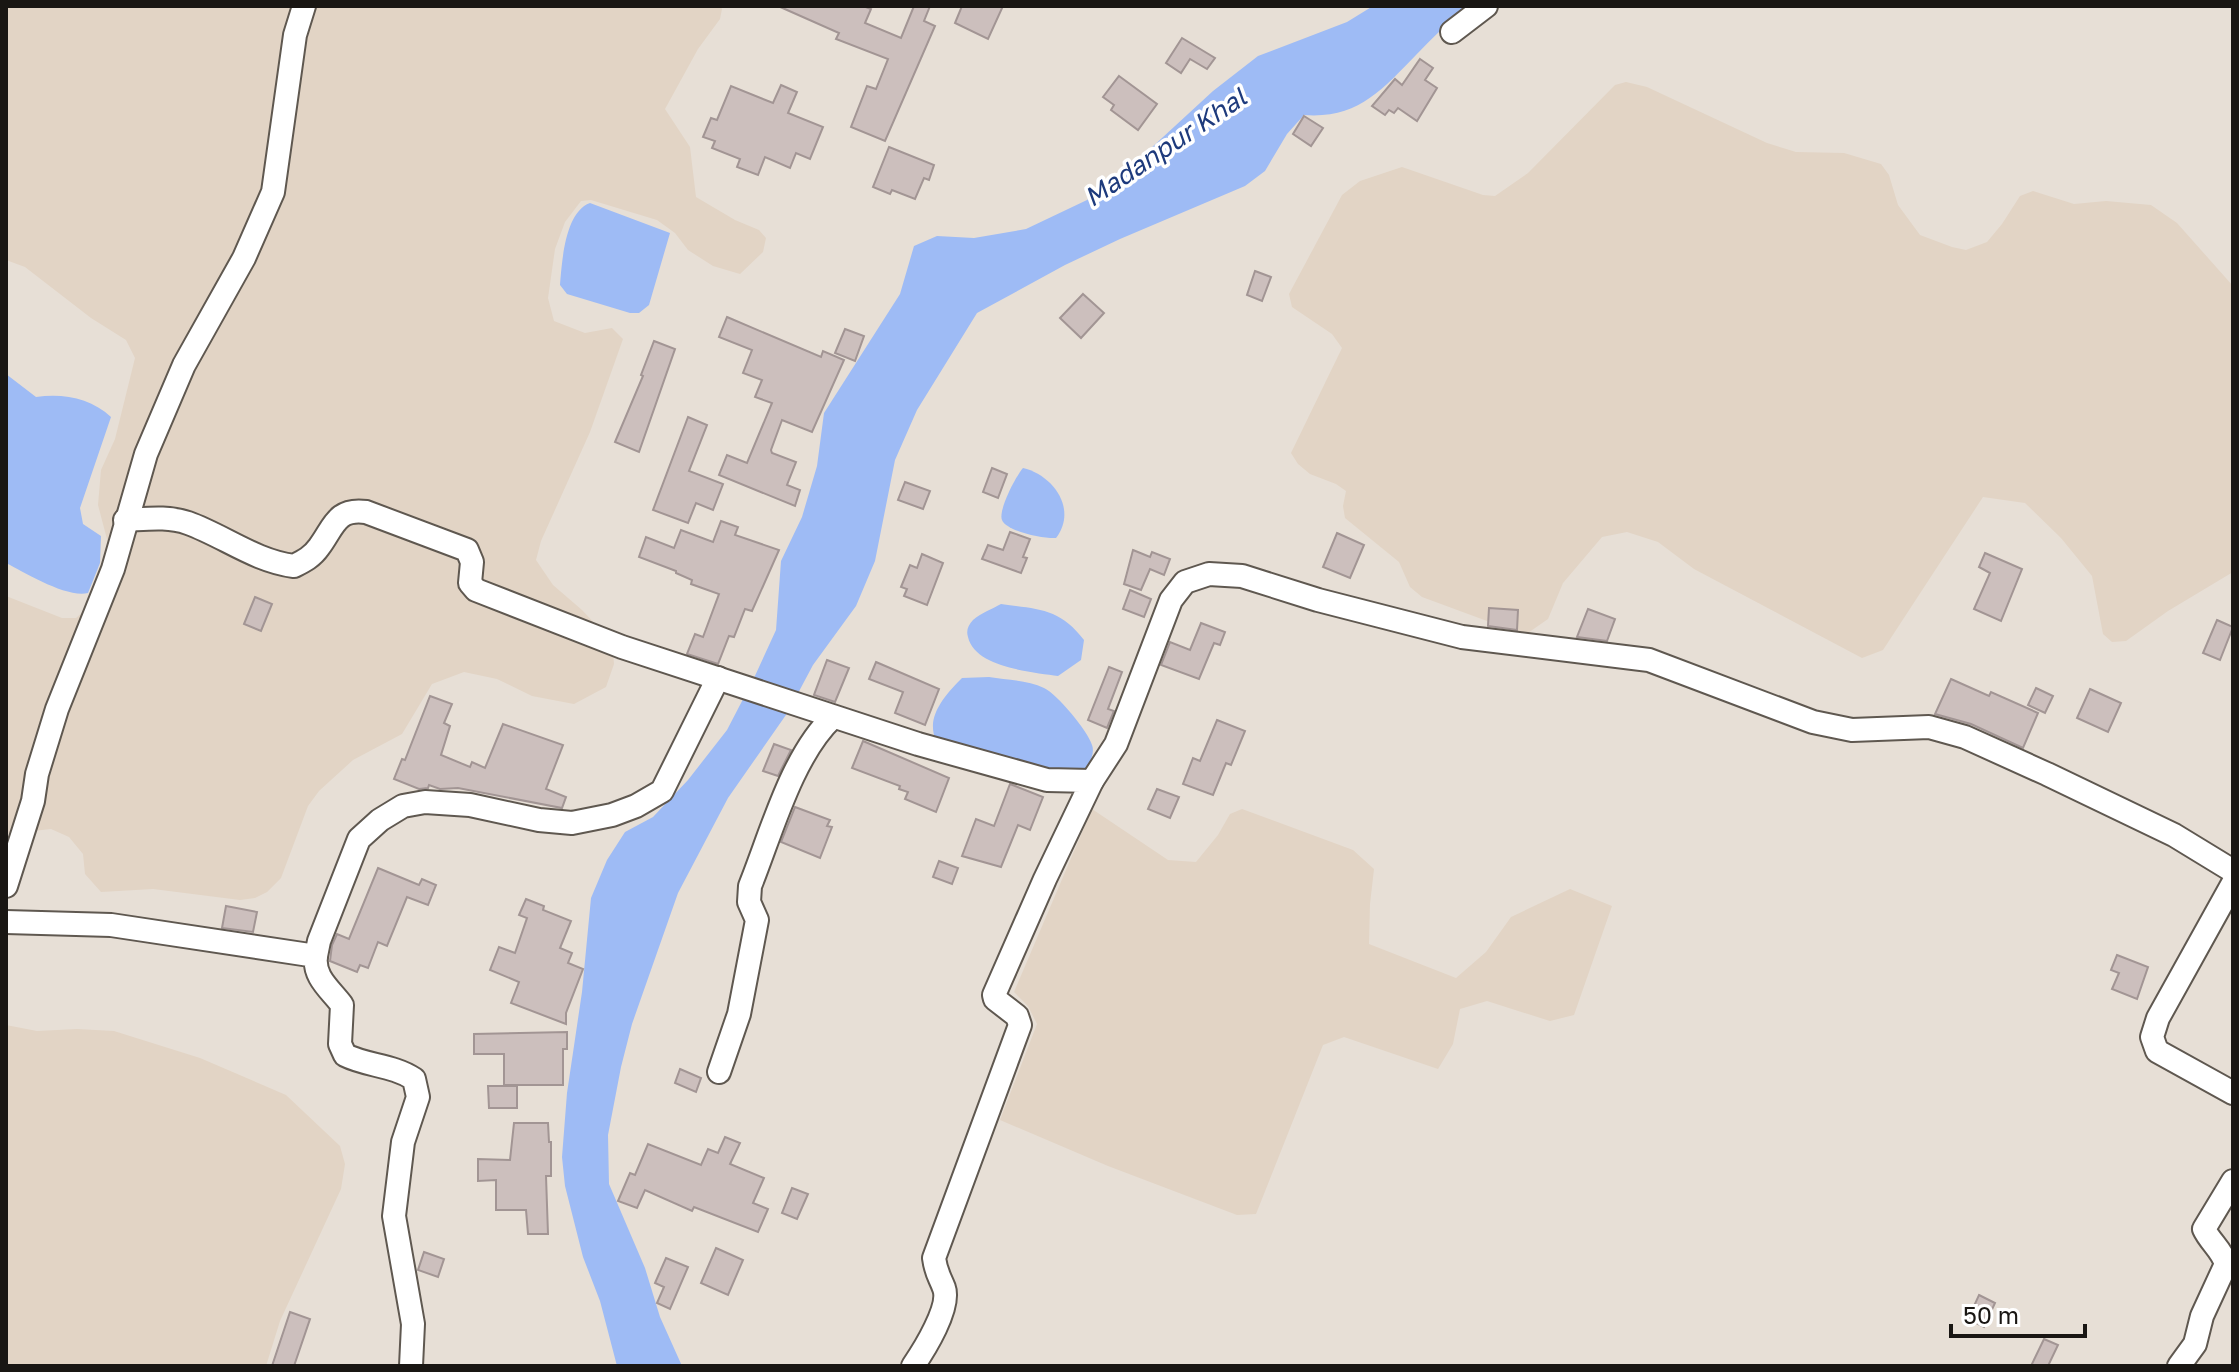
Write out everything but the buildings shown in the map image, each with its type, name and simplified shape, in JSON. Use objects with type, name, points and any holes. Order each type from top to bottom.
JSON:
[{"type":"street","points":[[6,886],[33,801],[37,774],[57,709],[113,569],[125,520],[166,403],[244,258],[273,192],[290,64],[304,6]]},
{"type":"street","points":[[1452,32],[1486,6]]},
{"type":"street","points":[[125,520],[171,519],[188,523],[260,557],[294,566],[310,558],[320,547],[330,527],[345,513],[353,510],[366,512],[467,550],[472,562],[470,583],[476,590],[609,643],[805,705],[833,717],[1047,780],[1092,781]]},
{"type":"street","points":[[913,1366],[927,1345],[944,1305],[944,1288],[937,1278],[934,1258],[1020,1025],[1017,1016],[994,995],[1092,781],[1116,744],[1171,600],[1185,582],[1209,574],[1242,576],[1318,600],[1462,637],[1649,660],[1813,722],[1852,730],[1929,727],[1965,737],[2080,790],[2174,835],[2233,871]]},
{"type":"street","points":[[411,1366],[413,1324],[394,1216],[403,1142],[418,1097],[414,1079],[401,1071],[357,1061],[345,1055],[340,1044],[342,1005],[321,980],[315,966],[319,941],[359,839],[380,820],[403,806],[425,802],[470,805],[539,820],[572,823],[612,815],[636,806],[662,791],[718,678]]},
{"type":"street","points":[[719,1072],[739,1014],[757,920],[749,902],[750,886],[788,788],[820,729],[833,717]]},
{"type":"street","points":[[2233,883],[2158,1018],[2152,1037],[2157,1051],[2233,1093]]},
{"type":"street","points":[[6,922],[111,925],[316,956]]},
{"type":"street","points":[[2179,1366],[2195,1344],[2202,1316],[2226,1264],[2223,1254],[2204,1229],[2233,1181]]},
{"type":"shaded area","points":[[6,6],[720,6],[722,9],[720,19],[698,49],[665,109],[690,147],[696,197],[759,230],[766,238],[763,252],[740,274],[713,266],[688,250],[675,233],[657,220],[591,200],[581,201],[565,222],[555,249],[548,298],[554,321],[585,333],[612,328],[623,339],[590,432],[541,541],[536,560],[553,585],[612,642],[614,664],[606,687],[574,704],[532,696],[497,679],[464,672],[432,684],[402,734],[353,760],[319,791],[308,806],[281,878],[267,892],[255,898],[240,900],[153,889],[101,892],[85,874],[83,854],[69,837],[51,829],[6,834],[6,596],[62,618],[76,618],[84,611],[108,554],[98,505],[101,470],[115,439],[135,358],[126,340],[91,318],[25,267],[6,260]]},
{"type":"shaded area","points":[[1626,82],[1647,87],[1767,143],[1796,152],[1844,153],[1881,164],[1889,175],[1898,205],[1920,235],[1952,247],[1966,250],[1987,242],[2020,196],[2033,191],[2074,204],[2106,201],[2151,205],[2177,223],[2233,286],[2233,572],[2168,611],[2126,641],[2112,642],[2103,634],[2092,576],[2061,538],[2025,503],[1983,497],[1883,650],[1862,658],[1694,569],[1658,542],[1627,532],[1602,537],[1563,583],[1548,619],[1525,635],[1422,597],[1410,587],[1399,562],[1345,518],[1343,506],[1346,491],[1310,474],[1291,453],[1342,348],[1332,334],[1292,307],[1289,294],[1342,195],[1360,181],[1402,167],[1483,195],[1495,196],[1528,173],[1615,85]]},
{"type":"shaded area","points":[[1092,809],[1168,860],[1196,862],[1230,814],[1242,809],[1353,850],[1374,869],[1369,944],[1456,978],[1486,952],[1511,917],[1570,889],[1612,906],[1574,1015],[1550,1021],[1487,1001],[1460,1009],[1453,1044],[1438,1069],[1344,1037],[1323,1045],[1256,1214],[1237,1215],[1108,1166],[1000,1120],[1037,1024],[1028,1006],[1014,992]]},
{"type":"shaded area","points":[[6,1025],[37,1031],[114,1031],[200,1058],[286,1095],[340,1146],[345,1164],[341,1189],[280,1321],[266,1366],[6,1366]]},
{"type":"water","name":"Madanpur Khal","points":[[1373,6],[1466,6],[1367,100],[1339,112],[1304,115],[1287,134],[1265,171],[1245,186],[1065,265],[977,313],[917,410],[895,460],[875,561],[856,606],[813,665],[788,712],[728,798],[678,893],[632,1024],[608,1135],[609,1184],[682,1366],[617,1366],[600,1301],[583,1257],[565,1186],[562,1157],[591,898],[607,860],[625,832],[653,817],[688,780],[727,730],[754,678],[776,630],[781,561],[802,517],[817,466],[824,413],[900,294],[914,246],[937,236],[974,238],[1026,229],[1087,200],[1258,56],[1347,22]]},
{"type":"water","points":[[590,203],[670,233],[649,305],[639,313],[567,294],[560,285],[570,227],[575,216]]},
{"type":"water","points":[[6,374],[36,397],[76,398],[95,405],[111,417],[80,508],[83,524],[101,536],[100,563],[88,593],[79,594],[58,588],[6,563]]},
{"type":"water","points":[[1023,468],[1044,478],[1059,495],[1064,516],[1056,538],[1018,531],[1002,520],[1005,501]]},
{"type":"water","points":[[1001,604],[1047,612],[1066,622],[1084,640],[1081,660],[1058,676],[1006,667],[982,656],[968,637],[968,628],[976,618]]},
{"type":"water","points":[[989,677],[1031,683],[1056,697],[1078,722],[1092,745],[1092,757],[1087,768],[1064,778],[936,740],[933,731],[935,714],[950,691],[962,678]]}]
